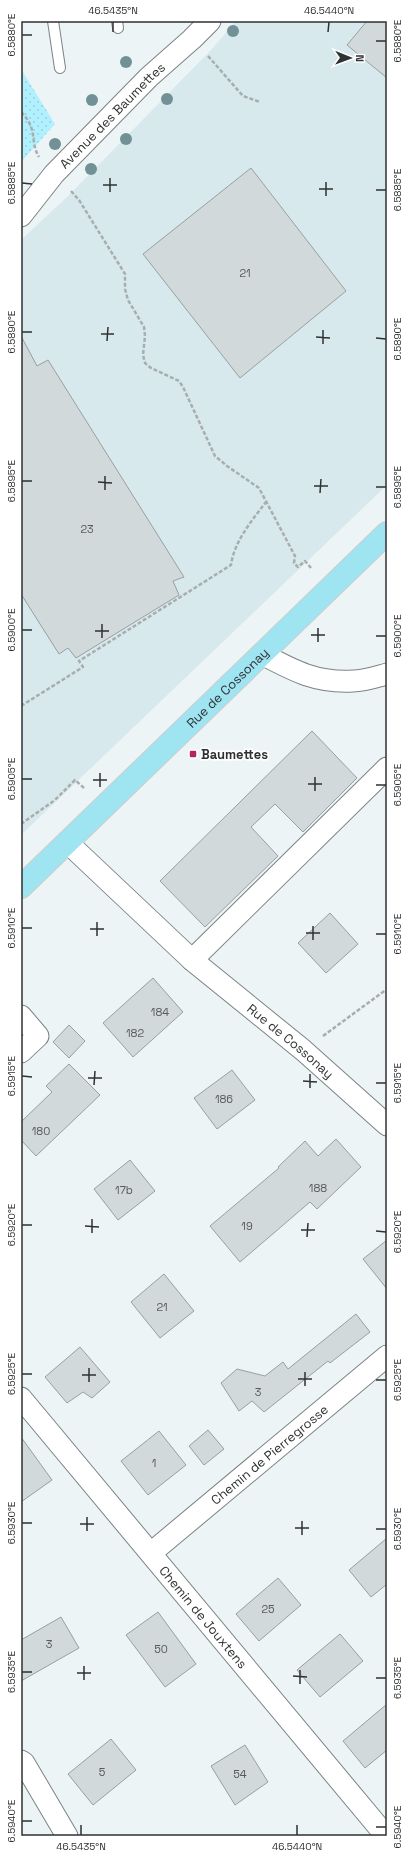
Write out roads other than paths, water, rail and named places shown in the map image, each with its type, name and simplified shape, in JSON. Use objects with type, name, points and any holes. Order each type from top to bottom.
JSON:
[{"type":"main road","name":"Rue de Cossonay","points":[[21,887],[387,533]]},
{"type":"street","name":"Avenue des Baumettes","points":[[21,216],[54,174],[149,77],[210,21]]},
{"type":"street","points":[[262,654],[298,673],[322,680],[355,682],[387,674]]},
{"type":"street","points":[[192,960],[387,768]]},
{"type":"street","name":"Rue de Cossonay","points":[[68,843],[192,960],[303,1050],[387,1126]]},
{"type":"street","points":[[21,1016],[38,1036],[21,1052]]},
{"type":"street","name":"Chemin de Pierregrosse","points":[[151,1553],[387,1356]]},
{"type":"street","name":"Chemin de Jouxtens","points":[[21,1398],[386,1836]]},
{"type":"street","points":[[21,1761],[24,1762],[67,1836]]},
{"type":"lane","points":[[53,21],[60,68]]},
{"type":"place","name":"Baumettes","points":[[193,754]]}]
